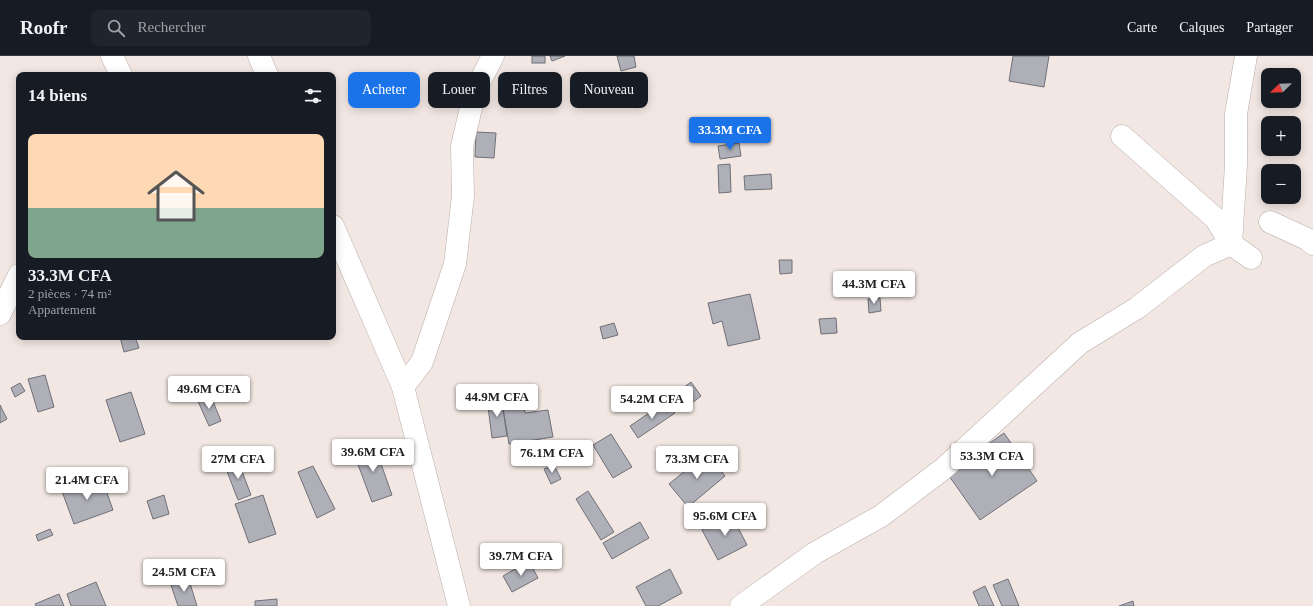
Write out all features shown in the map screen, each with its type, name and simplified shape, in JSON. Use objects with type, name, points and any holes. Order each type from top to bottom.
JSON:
[{"type":"street","points":[[112,56],[120,72]]},
{"type":"street","points":[[259,56],[266,72]]},
{"type":"street","points":[[403,387],[422,362],[455,264],[464,196],[462,146],[475,91],[493,56]]},
{"type":"street","points":[[1231,244],[1236,165],[1236,114],[1246,56]]},
{"type":"street","points":[[1122,136],[1216,219],[1231,244],[1252,258]]},
{"type":"street","points":[[1270,222],[1307,239],[1313,244]]},
{"type":"street","points":[[336,233],[403,387],[459,606]]},
{"type":"street","points":[[741,606],[815,553],[881,516],[943,469],[1080,343],[1136,308],[1204,256],[1231,244]]},
{"type":"street","points":[[0,314],[16,281]]},
{"type":"building","points":[[532,56],[545,56],[545,63],[532,63]]},
{"type":"building","points":[[550,56],[565,56],[552,61]]},
{"type":"building","points":[[617,56],[634,56],[636,67],[621,71]]},
{"type":"building","points":[[1013,56],[1049,56],[1044,87],[1009,81]]},
{"type":"building","points":[[476,132],[496,133],[494,158],[475,157]]},
{"type":"building","points":[[739,143],[741,156],[720,159],[718,146]]},
{"type":"building","points":[[730,164],[731,192],[719,193],[718,165]]},
{"type":"building","points":[[771,174],[772,189],[745,190],[744,176]]},
{"type":"building","points":[[779,260],[792,260],[792,273],[780,274]]},
{"type":"building","points":[[750,294],[760,339],[728,346],[722,321],[713,324],[708,303]]},
{"type":"building","points":[[880,298],[881,311],[869,313],[868,299]]},
{"type":"building","points":[[836,318],[837,333],[821,334],[819,319]]},
{"type":"building","points":[[614,323],[618,335],[603,339],[600,327]]},
{"type":"building","points":[[121,340],[136,340],[139,348],[124,352]]},
{"type":"building","points":[[45,375],[54,407],[38,412],[28,379]]},
{"type":"building","points":[[691,382],[701,396],[680,412],[670,398]]},
{"type":"building","points":[[20,383],[25,391],[15,397],[11,388]]},
{"type":"building","points":[[131,392],[145,434],[120,442],[106,400]]},
{"type":"building","points":[[522,393],[525,413],[548,410],[553,437],[509,444],[501,396]]},
{"type":"building","points":[[210,394],[221,421],[209,426],[197,399]]},
{"type":"building","points":[[501,397],[507,436],[492,438],[487,399]]},
{"type":"building","points":[[667,401],[675,413],[638,438],[630,426]]},
{"type":"building","points":[[0,405],[7,419],[0,423]]},
{"type":"building","points":[[1004,433],[1037,481],[980,520],[947,473]]},
{"type":"building","points":[[611,434],[632,467],[613,478],[593,445]]},
{"type":"building","points":[[540,440],[546,455],[531,461],[525,446]]},
{"type":"building","points":[[374,444],[392,495],[372,502],[353,451]]},
{"type":"building","points":[[707,453],[725,476],[688,507],[669,484]]},
{"type":"building","points":[[238,461],[251,495],[238,500],[225,466]]},
{"type":"building","points":[[554,465],[561,479],[551,484],[544,469]]},
{"type":"building","points":[[313,466],[335,509],[317,518],[298,472]]},
{"type":"building","points":[[102,479],[113,510],[74,524],[60,486],[69,483],[71,490]]},
{"type":"building","points":[[588,491],[614,532],[601,540],[576,499]]},
{"type":"building","points":[[164,495],[169,514],[153,519],[147,501]]},
{"type":"building","points":[[263,495],[276,534],[249,543],[235,504]]},
{"type":"building","points":[[731,514],[747,545],[718,560],[702,530]]},
{"type":"building","points":[[640,522],[649,538],[612,559],[603,543]]},
{"type":"building","points":[[50,529],[53,535],[38,541],[36,535]]},
{"type":"building","points":[[529,561],[538,578],[512,592],[503,576]]},
{"type":"building","points":[[670,569],[682,593],[658,606],[646,606],[636,587]]},
{"type":"building","points":[[188,577],[197,606],[178,606],[170,582]]},
{"type":"building","points":[[1008,579],[1019,606],[1002,606],[993,585]]},
{"type":"building","points":[[96,582],[106,606],[71,606],[67,594]]},
{"type":"building","points":[[985,586],[994,606],[979,606],[973,592]]},
{"type":"building","points":[[59,594],[64,606],[36,606],[35,604]]},
{"type":"building","points":[[277,599],[277,606],[255,606],[255,601]]},
{"type":"building","points":[[1133,601],[1134,606],[1119,606]]}]
